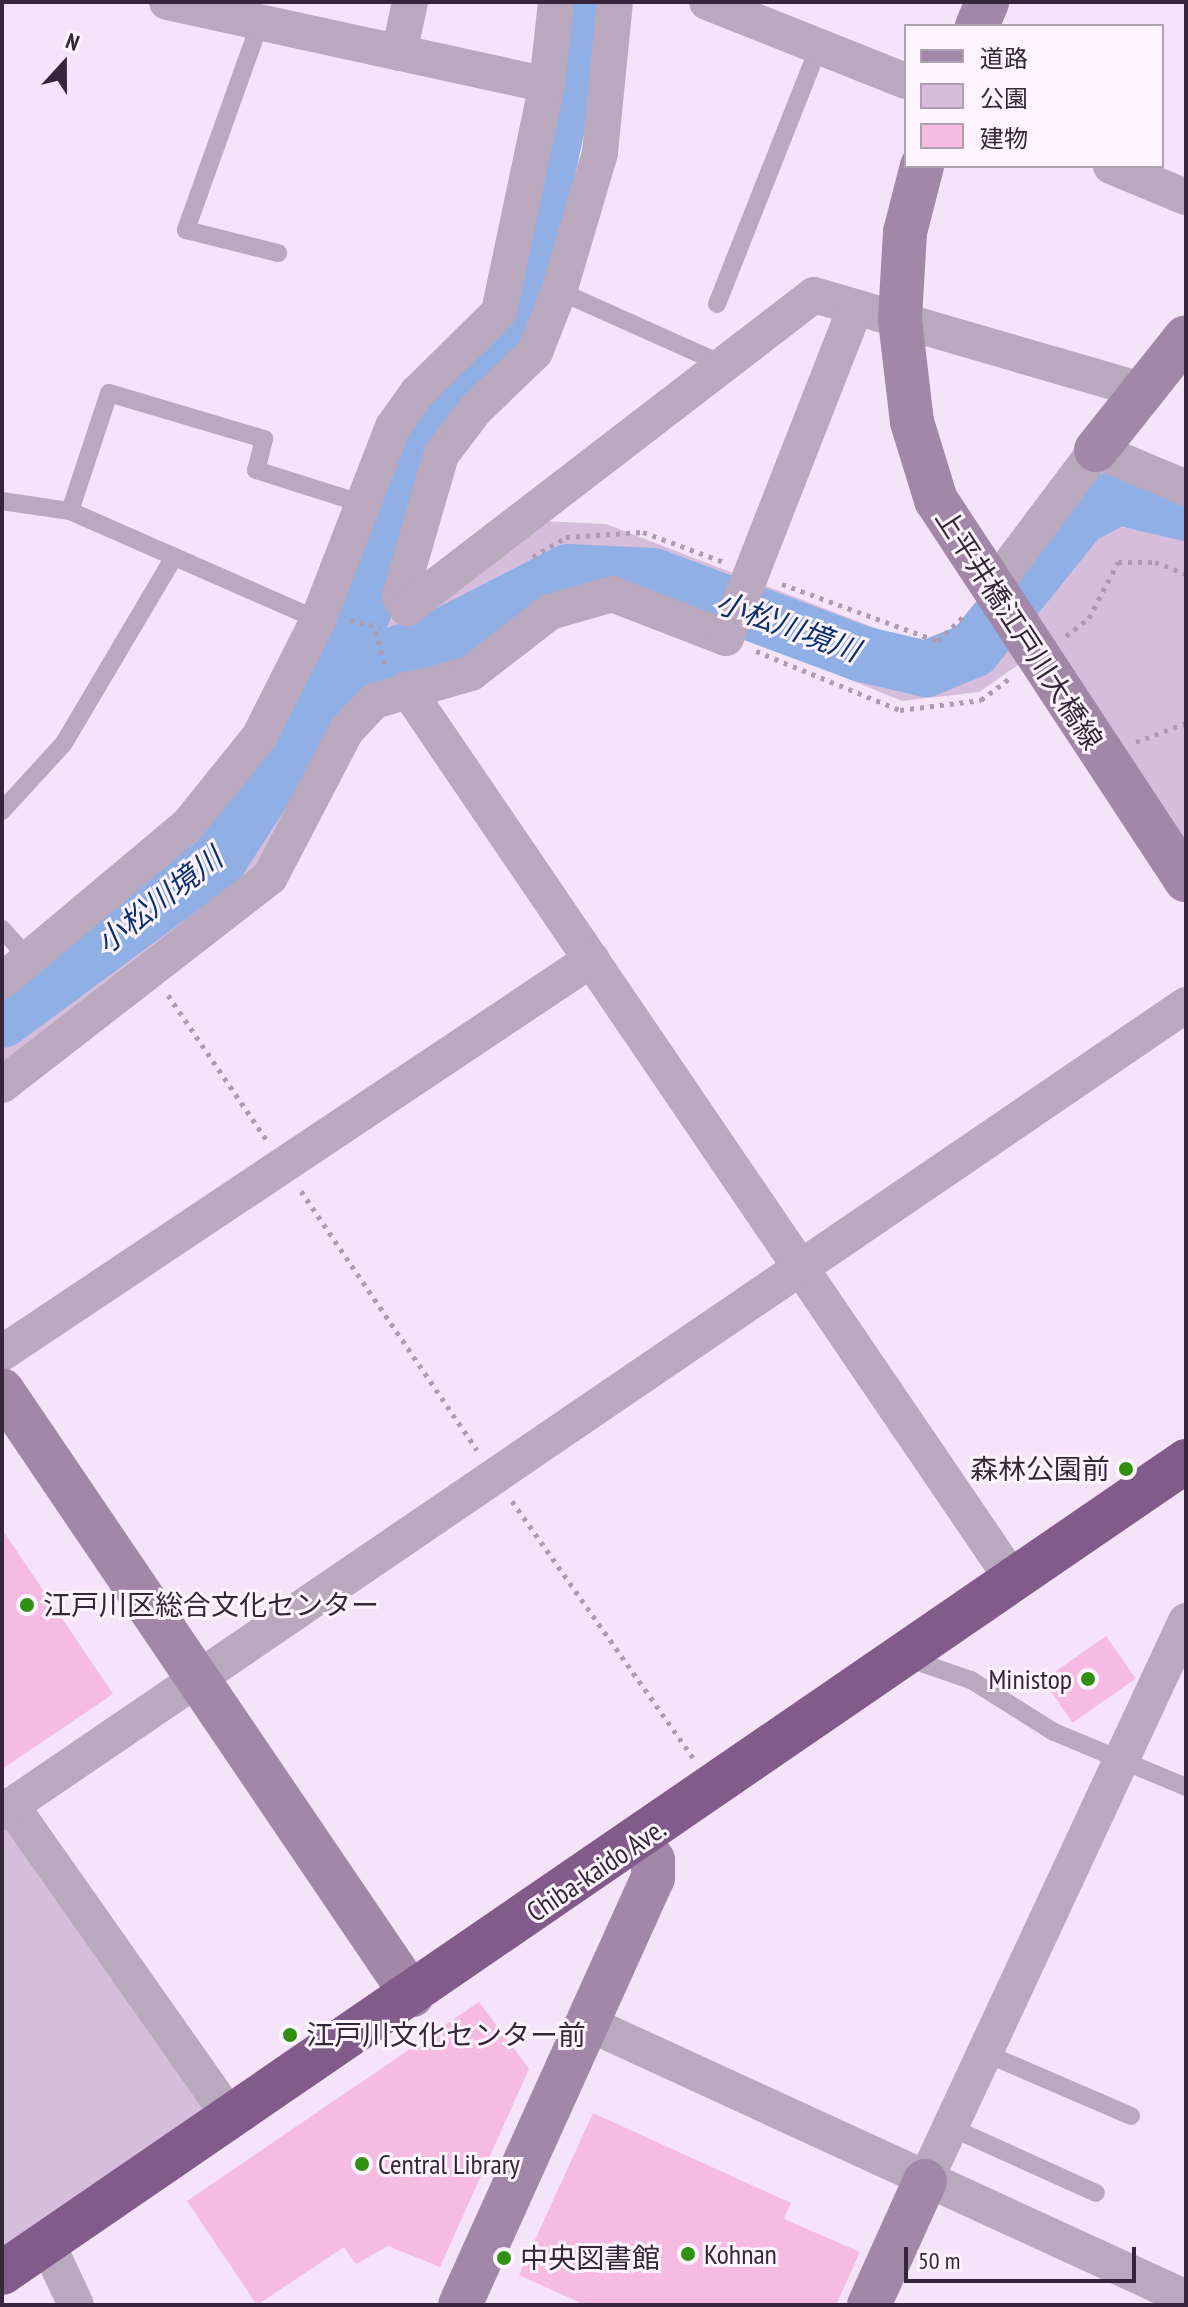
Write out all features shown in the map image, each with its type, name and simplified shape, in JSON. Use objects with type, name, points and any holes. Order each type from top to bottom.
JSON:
[{"type":"highway","name":"Chiba-kaido Ave.","points":[[2,2273],[638,1841],[1186,1461]]},
{"type":"street","points":[[167,2],[278,17],[399,53],[547,85]]},
{"type":"street","points":[[399,53],[410,2]]},
{"type":"street","points":[[556,2],[547,85],[549,217],[559,291],[535,352],[475,410],[441,455],[400,596],[407,608],[720,363],[814,295],[1142,390]]},
{"type":"street","points":[[16,970],[188,825],[259,737],[318,620],[393,427],[417,393],[499,312],[609,107],[615,2]]},
{"type":"street","points":[[707,2],[904,80]]},
{"type":"street","points":[[978,24],[987,2]]},
{"type":"street","name":"上平井橋江戸川大橋線","points":[[921,168],[905,232],[900,320],[912,422],[936,500],[1036,658],[1186,880]]},
{"type":"street","points":[[1116,168],[1186,197]]},
{"type":"street","points":[[2,1085],[270,877],[346,731],[374,701],[471,673],[550,612],[612,594],[730,629],[855,308]]},
{"type":"street","points":[[1000,603],[1096,450],[1186,337]]},
{"type":"street","points":[[1096,450],[1186,488]]},
{"type":"street","points":[[407,689],[1013,1580]]},
{"type":"street","points":[[2,1353],[592,959]]},
{"type":"street","points":[[231,2118],[7,1808],[496,1479],[798,1265],[1186,1005]]},
{"type":"street","points":[[2,1390],[412,1995]]},
{"type":"street","points":[[869,2305],[1186,1621]]},
{"type":"street","points":[[460,2305],[653,1878],[653,1860],[638,1841]]},
{"type":"street","points":[[587,2023],[925,2181],[1186,2298]]},
{"type":"street","points":[[47,2243],[76,2305]]},
{"type":"lane","points":[[278,17],[186,230],[278,253]]},
{"type":"lane","points":[[717,304],[819,46]]},
{"type":"lane","points":[[559,291],[720,363]]},
{"type":"lane","points":[[70,511],[109,393],[264,439],[256,470],[363,504]]},
{"type":"lane","points":[[2,501],[70,511],[318,620]]},
{"type":"lane","points":[[2,811],[64,743],[174,557]]},
{"type":"lane","points":[[2,929],[16,970]]},
{"type":"lane","points":[[903,1657],[971,1680],[1054,1732],[1186,1787]]},
{"type":"lane","points":[[985,2053],[1131,2116]]},
{"type":"lane","points":[[950,2127],[1096,2193]]},
{"type":"path","points":[[730,629],[900,710],[981,700],[1089,618],[1118,562],[1155,562],[1186,574]]},
{"type":"path","points":[[1102,757],[1186,723]]},
{"type":"path","points":[[149,968],[496,1479],[715,1788]]},
{"type":"green space","points":[[401,431],[424,471],[387,610],[415,618],[542,521],[606,524],[937,652],[989,610],[1099,459],[1186,493],[1186,534],[1124,523],[1121,527],[1186,538],[1186,871],[1037,652],[979,692],[902,701],[628,588],[466,659],[415,669],[348,707],[265,871],[2,1074],[2,988],[206,825]]},
{"type":"green space","points":[[2,1822],[216,2113],[2,2258]]},
{"type":"building","name":"江戸川区総合文化センター","points":[[2,1529],[113,1694],[2,1769]]},
{"type":"building","points":[[1106,1636],[1136,1679],[1073,1723],[1043,1680]]},
{"type":"building","points":[[479,2002],[529,2069],[440,2267],[388,2246],[356,2264],[344,2247],[257,2305],[187,2201]]},
{"type":"building","points":[[593,2113],[791,2203],[784,2219],[860,2252],[836,2305],[585,2305],[519,2275]]},
{"type":"waterway","name":"小松川境川","points":[[2,1020],[219,860],[339,674],[377,576],[406,464],[478,386],[513,330],[584,2]]},
{"type":"waterway","name":"小松川境川","points":[[339,674],[432,642],[568,572],[653,576],[862,654],[926,669],[973,650],[1080,517],[1118,497],[1186,513]]},
{"type":"place","name":"森林公園前","points":[[1126,1469]]},
{"type":"place","name":"江戸川区総合文化センター","points":[[27,1605]]},
{"type":"place","name":"Ministop","points":[[1088,1679]]},
{"type":"place","name":"江戸川文化センター前","points":[[290,2035]]},
{"type":"place","name":"Central Library","points":[[362,2164]]},
{"type":"place","name":"Kohnan","points":[[688,2254]]},
{"type":"place","name":"中央図書館","points":[[504,2258]]}]
